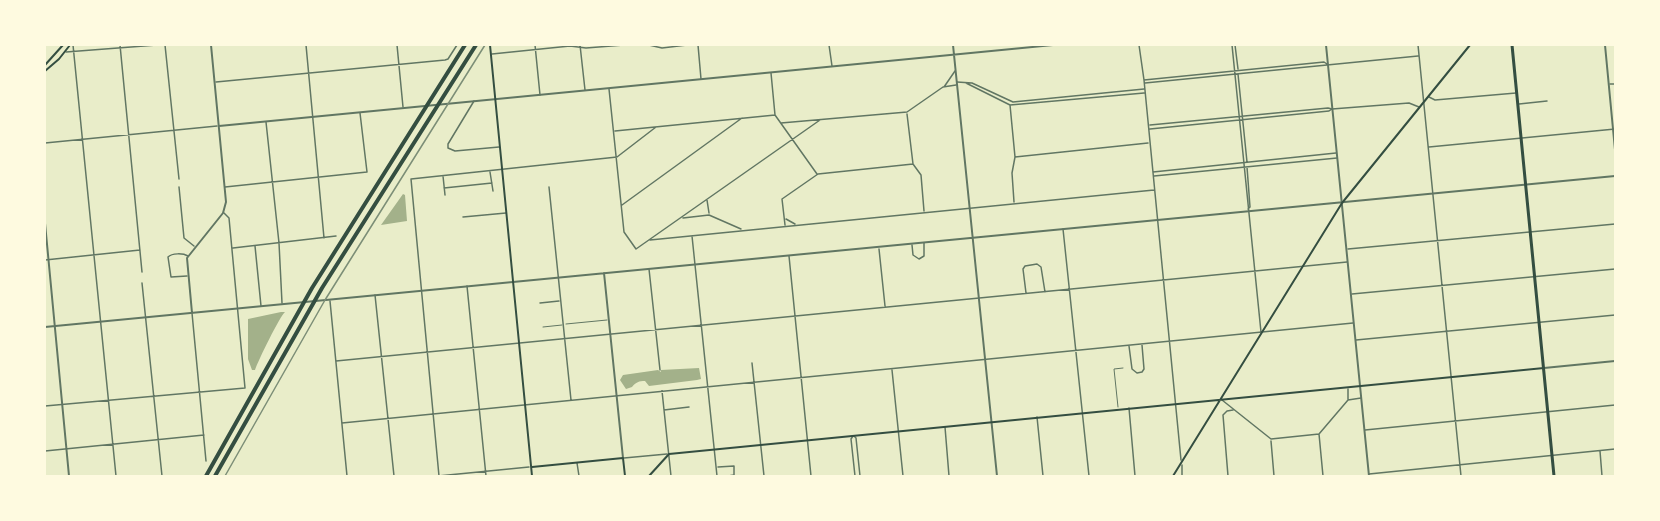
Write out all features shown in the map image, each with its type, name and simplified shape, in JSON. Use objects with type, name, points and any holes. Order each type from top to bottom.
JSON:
[{"type":"highway","points":[[206,476],[312,288],[465,45]]},
{"type":"highway","points":[[215,476],[322,288],[476,45]]},
{"type":"main road","points":[[45,65],[63,45]]},
{"type":"main road","points":[[45,71],[71,45]]},
{"type":"main road","points":[[490,45],[532,476]]},
{"type":"main road","points":[[1173,476],[1342,202],[1470,45]]},
{"type":"main road","points":[[1512,45],[1554,476]]},
{"type":"main road","points":[[649,476],[669,454],[1544,368]]},
{"type":"main road","points":[[532,467],[623,458],[625,476]]},
{"type":"street","points":[[71,45],[74,53],[83,139],[116,476]]},
{"type":"street","points":[[64,52],[157,45]]},
{"type":"street","points":[[165,45],[179,179]]},
{"type":"street","points":[[206,460],[188,256],[223,213],[226,202],[212,45]]},
{"type":"street","points":[[306,45],[324,238]]},
{"type":"street","points":[[397,45],[403,108]]},
{"type":"street","points":[[215,83],[445,60],[457,45]]},
{"type":"street","points":[[535,45],[540,95]]},
{"type":"street","points":[[491,54],[570,46],[624,45]]},
{"type":"street","points":[[648,45],[662,48],[687,45]]},
{"type":"street","points":[[698,45],[701,80]]},
{"type":"street","points":[[829,45],[832,67]]},
{"type":"street","points":[[953,45],[997,476]]},
{"type":"street","points":[[45,143],[1053,45]]},
{"type":"street","points":[[1139,45],[1182,476]]},
{"type":"street","points":[[1232,45],[1242,163],[1261,333]]},
{"type":"street","points":[[1235,45],[1247,162],[1250,207],[1248,210]]},
{"type":"street","points":[[1326,45],[1369,475],[1615,449]]},
{"type":"street","points":[[1418,45],[1461,476]]},
{"type":"street","points":[[1605,45],[1615,150]]},
{"type":"street","points":[[120,46],[142,272]]},
{"type":"street","points":[[580,46],[585,91]]},
{"type":"street","points":[[1144,82],[1419,56]]},
{"type":"street","points":[[1144,82],[1324,62],[1328,64]]},
{"type":"street","points":[[944,87],[955,70]]},
{"type":"street","points":[[771,73],[775,115],[818,174]]},
{"type":"street","points":[[782,123],[907,112],[944,87],[965,82],[972,83],[1010,101],[1145,89]]},
{"type":"street","points":[[965,82],[1010,105],[1145,93]]},
{"type":"street","points":[[1609,84],[1615,84]]},
{"type":"street","points":[[609,89],[624,232],[636,249],[820,120]]},
{"type":"street","points":[[1428,96],[1433,100],[1517,93]]},
{"type":"street","points":[[474,101],[448,144],[448,148],[455,151],[500,147]]},
{"type":"street","points":[[1010,101],[1014,157],[1012,172],[1014,203]]},
{"type":"street","points":[[1518,105],[1547,102]]},
{"type":"street","points":[[1149,129],[1328,108],[1413,104],[1419,108]]},
{"type":"street","points":[[1148,126],[1243,120],[1332,109]]},
{"type":"street","points":[[225,187],[367,172],[360,112]]},
{"type":"street","points":[[907,112],[913,164],[921,175],[924,212]]},
{"type":"street","points":[[614,132],[775,115]]},
{"type":"street","points":[[621,206],[742,118]]},
{"type":"street","points":[[266,121],[279,243],[282,304]]},
{"type":"street","points":[[532,467],[439,476],[411,179],[617,157],[656,127]]},
{"type":"street","points":[[1428,147],[1614,129]]},
{"type":"street","points":[[1014,157],[1150,143]]},
{"type":"street","points":[[1153,172],[1337,153]]},
{"type":"street","points":[[1153,176],[1337,158]]},
{"type":"street","points":[[785,226],[782,199],[818,174],[913,164]]},
{"type":"street","points":[[490,171],[493,191]]},
{"type":"street","points":[[443,176],[445,195]]},
{"type":"street","points":[[45,327],[1615,176]]},
{"type":"street","points":[[444,188],[492,183]]},
{"type":"street","points":[[179,187],[184,238],[195,247]]},
{"type":"street","points":[[549,187],[571,400]]},
{"type":"street","points":[[650,240],[1154,190]]},
{"type":"street","points":[[707,199],[709,215]]},
{"type":"street","points":[[45,406],[246,388],[229,218],[223,213]]},
{"type":"street","points":[[462,217],[507,213]]},
{"type":"street","points":[[682,218],[709,215],[743,230]]},
{"type":"street","points":[[784,218],[796,225]]},
{"type":"street","points":[[45,223],[69,476]]},
{"type":"street","points":[[1347,249],[1615,224]]},
{"type":"street","points":[[1063,228],[1089,476]]},
{"type":"street","points":[[232,248],[336,236]]},
{"type":"street","points":[[692,236],[717,476]]},
{"type":"street","points":[[912,244],[913,255],[919,259],[924,256],[924,243]]},
{"type":"street","points":[[255,245],[261,306]]},
{"type":"street","points":[[879,246],[885,307]]},
{"type":"street","points":[[47,259],[140,250]]},
{"type":"street","points":[[188,256],[184,254],[168,257],[171,277],[188,276]]},
{"type":"street","points":[[789,255],[811,476]]},
{"type":"street","points":[[336,361],[1348,262]]},
{"type":"street","points":[[1026,294],[1023,269],[1025,266],[1037,264],[1041,267],[1045,292]]},
{"type":"street","points":[[649,269],[660,370]]},
{"type":"street","points":[[1351,294],[1615,269]]},
{"type":"street","points":[[604,273],[623,458],[669,454]]},
{"type":"street","points":[[142,283],[162,476]]},
{"type":"street","points":[[467,286],[486,476]]},
{"type":"street","points":[[375,295],[393,476]]},
{"type":"street","points":[[329,299],[347,476]]},
{"type":"street","points":[[540,303],[560,300]]},
{"type":"street","points":[[1356,340],[1615,315]]},
{"type":"street","points":[[342,423],[1354,323]]},
{"type":"street","points":[[1129,345],[1132,369],[1137,373],[1144,369],[1142,344]]},
{"type":"street","points":[[1544,368],[1615,361]]},
{"type":"street","points":[[752,363],[764,476]]},
{"type":"street","points":[[892,369],[903,476]]},
{"type":"street","points":[[1222,399],[1271,439],[1319,434],[1348,400],[1348,387]]},
{"type":"street","points":[[662,391],[671,476]]},
{"type":"street","points":[[1348,400],[1362,398]]},
{"type":"street","points":[[1364,430],[1615,405]]},
{"type":"street","points":[[664,410],[689,407]]},
{"type":"street","points":[[1130,408],[1136,476]]},
{"type":"street","points":[[1228,476],[1223,415],[1227,411],[1234,410]]},
{"type":"street","points":[[1037,417],[1043,476]]},
{"type":"street","points":[[945,427],[949,476]]},
{"type":"street","points":[[1319,434],[1323,476]]},
{"type":"street","points":[[45,451],[204,435]]},
{"type":"street","points":[[853,435],[851,439],[855,476]]},
{"type":"street","points":[[853,435],[856,438],[860,476]]},
{"type":"street","points":[[1271,439],[1275,476]]},
{"type":"street","points":[[1600,451],[1602,476]]},
{"type":"street","points":[[577,463],[579,476]]},
{"type":"street","points":[[716,468],[734,466],[734,476],[728,476]]},
{"type":"lane","points":[[543,327],[609,320]]},
{"type":"lane","points":[[1118,409],[1114,369],[1123,368]]},
{"type":"shaded area","points":[[403,194],[405,195],[407,221],[381,225]]},
{"type":"shaded area","points":[[285,312],[255,370],[252,370],[248,359],[248,319]]},
{"type":"shaded area","points":[[699,368],[701,379],[697,380],[649,386],[645,381],[641,381],[626,389],[620,380],[623,375]]},
{"type":"railway","points":[[225,476],[325,300],[485,45]]}]
